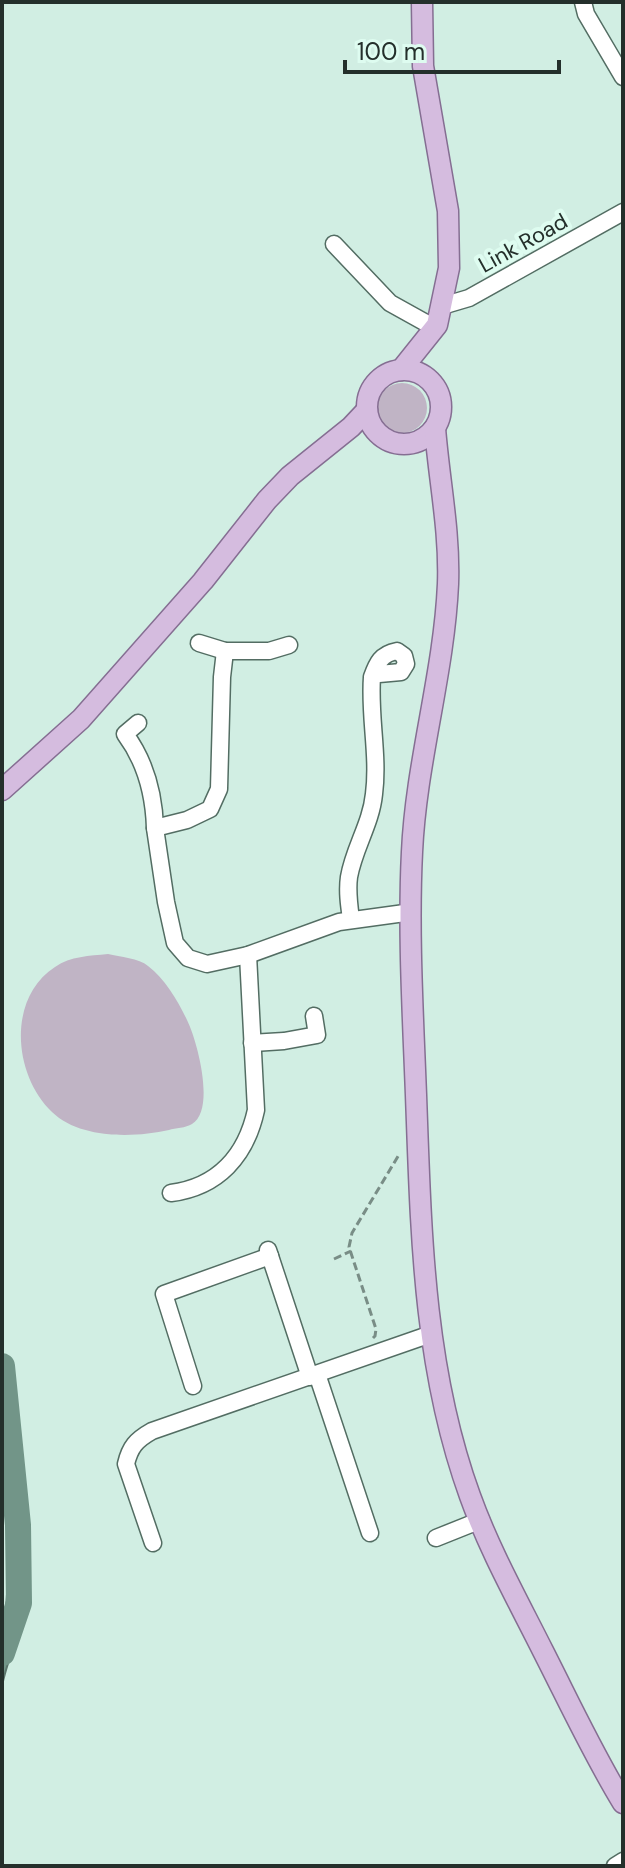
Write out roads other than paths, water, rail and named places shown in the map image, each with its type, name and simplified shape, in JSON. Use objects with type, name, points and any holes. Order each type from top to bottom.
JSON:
[{"type":"main road","points":[[422,2],[423,66],[449,219],[449,268],[434,331],[431,370],[441,406],[435,428],[439,479],[446,507],[448,587],[414,818],[412,912],[421,1228],[431,1334],[456,1451],[471,1498],[599,1762],[623,1803]]},
{"type":"main road","points":[[401,370],[434,331]]},
{"type":"main road","points":[[2,790],[81,719],[203,581],[290,476],[367,410],[372,388],[390,372],[401,370],[425,376],[434,384]]},
{"type":"main road","points":[[367,410],[375,429],[382,436],[399,443],[419,441],[435,428]]},
{"type":"main road","points":[[326,448],[382,436]]},
{"type":"main road","points":[[409,443],[439,479]]},
{"type":"street","points":[[583,2],[586,14],[623,77]]},
{"type":"street","name":"Link Road","points":[[442,306],[469,298],[623,212]]},
{"type":"street","points":[[334,244],[390,303],[434,331]]},
{"type":"street","points":[[199,643],[225,651],[269,651],[289,645]]},
{"type":"street","points":[[155,828],[187,820],[210,809],[219,789],[225,651]]},
{"type":"street","points":[[351,919],[349,874],[372,812],[375,790],[370,717],[374,672]]},
{"type":"street","points":[[138,723],[125,734],[142,764],[151,789],[175,943],[188,958],[207,964],[248,955],[351,919],[412,912]]},
{"type":"street","points":[[171,1193],[188,1191],[211,1179],[242,1151],[251,1133],[256,1110],[248,955]]},
{"type":"street","points":[[252,1043],[317,1035],[314,1016]]},
{"type":"street","points":[[193,1386],[164,1294],[269,1253],[370,1533]]},
{"type":"street","points":[[153,1543],[126,1464],[129,1451],[137,1439],[152,1431],[431,1334]]},
{"type":"street","points":[[436,1538],[481,1520]]},
{"type":"street","points":[[615,1866],[623,1861]]},
{"type":"waterway","points":[[2,1366],[18,1525],[19,1603],[2,1653]]}]
